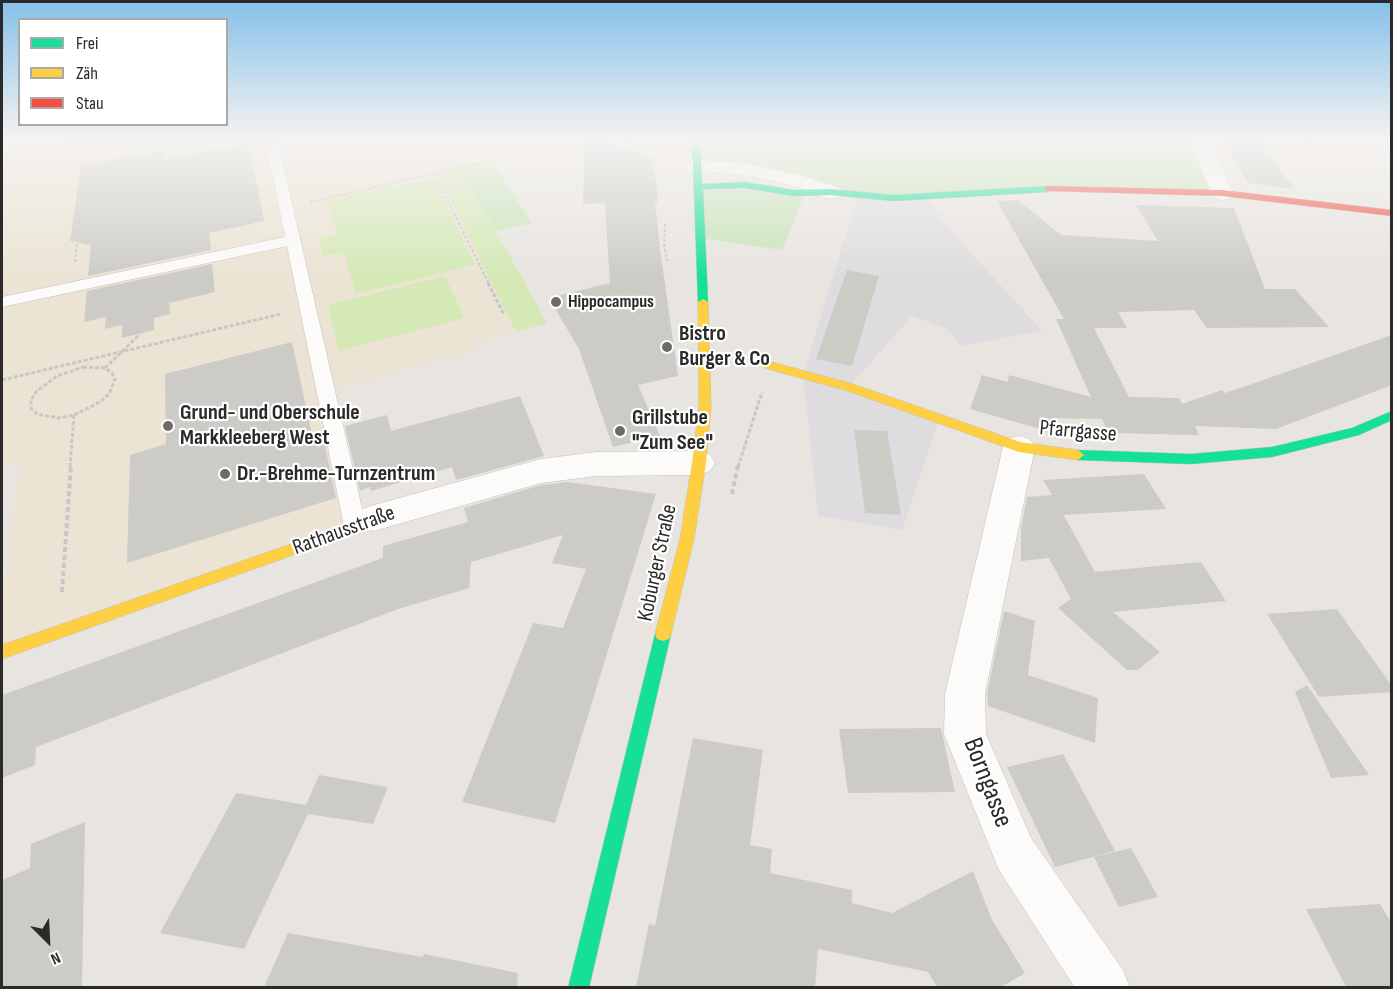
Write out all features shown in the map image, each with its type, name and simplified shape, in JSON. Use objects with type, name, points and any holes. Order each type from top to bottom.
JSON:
[{"type":"street","name":"Koburger Straße","points":[[579,987],[687,539],[699,463],[705,406],[705,353],[697,184]]},
{"type":"street","points":[[809,184],[830,192],[894,198],[1057,188],[1222,193],[1392,213]]},
{"type":"street","points":[[1218,184],[1222,193]]},
{"type":"street","name":"Pfarrgasse","points":[[768,365],[849,387],[1019,447],[1086,456],[1191,459],[1272,452],[1355,432],[1392,415]]},
{"type":"street","name":"Borngasse","points":[[1019,447],[965,694],[965,734],[1016,854],[1104,987]]},
{"type":"street","name":"Rathausstraße","points":[[2,652],[364,522],[541,471],[596,464],[699,463]]},
{"type":"lane","points":[[281,184],[308,307],[364,522]]},
{"type":"lane","points":[[2,302],[293,240]]},
{"type":"path","points":[[286,207],[392,184]]},
{"type":"path","points":[[440,184],[504,315]]},
{"type":"path","points":[[666,221],[664,245],[667,263]]},
{"type":"path","points":[[2,380],[308,307]]},
{"type":"path","points":[[105,369],[140,334]]},
{"type":"path","points":[[738,467],[767,376],[768,365]]},
{"type":"path","points":[[83,367],[105,369],[112,373],[116,379],[109,394],[100,402],[74,415],[46,417],[36,414],[31,408],[31,400],[36,392],[57,376],[83,367]]},
{"type":"path","points":[[60,632],[74,415]]},
{"type":"shaded area","name":"Grund- und Oberschule Markkleeberg West","points":[[2,184],[507,184],[532,223],[496,232],[547,323],[474,343],[477,350],[327,391],[355,526],[2,652],[2,601],[20,462],[2,466]]},
{"type":"shaded area","points":[[858,195],[924,196],[953,233],[1042,331],[961,346],[946,328],[912,316],[849,387],[939,419],[902,530],[818,516],[803,375]]},
{"type":"green space","points":[[404,184],[437,184],[475,265],[356,294],[344,252],[323,256],[318,239],[337,235],[327,200]]},
{"type":"green space","points":[[443,184],[470,184],[547,323],[516,332]]},
{"type":"green space","points":[[470,184],[507,184],[532,223],[496,231]]},
{"type":"green space","points":[[817,184],[1218,184],[1222,193],[1057,188],[894,198]]},
{"type":"green space","points":[[698,187],[805,193],[782,250],[700,238]]},
{"type":"green space","points":[[445,276],[464,318],[339,351],[328,305]]},
{"type":"building","points":[[78,184],[257,184],[264,221],[209,233],[211,250],[88,276],[91,245],[70,241]]},
{"type":"building","points":[[584,184],[656,184],[658,202],[655,203],[661,256],[678,376],[638,385],[660,436],[613,447],[579,349],[549,298],[610,283],[605,203],[583,204]]},
{"type":"building","points":[[1257,184],[1291,184],[1294,189]]},
{"type":"building","points":[[1018,200],[1061,235],[1158,241],[1136,205],[1234,208],[1265,289],[1295,289],[1329,327],[1207,328],[1194,310],[1118,312],[1127,328],[1094,328],[1129,397],[1179,398],[1182,404],[1222,390],[1225,393],[1392,335],[1392,385],[1276,429],[1195,426],[1199,435],[1108,433],[1102,419],[1055,418],[1051,432],[970,409],[982,375],[1008,382],[1009,375],[1091,397],[1056,319],[1064,319],[997,201]]},
{"type":"building","points":[[212,264],[215,292],[169,303],[170,314],[154,318],[154,330],[122,338],[122,325],[105,329],[106,317],[84,322],[87,291]]},
{"type":"building","points":[[847,270],[879,276],[852,366],[816,359]]},
{"type":"building","name":"Dr.-Brehme-Turnzentrum","points":[[292,342],[312,435],[322,432],[336,498],[127,563],[130,455],[166,444],[165,374]]},
{"type":"building","points":[[520,396],[544,456],[456,480],[452,467],[371,491],[370,487],[360,491],[345,426],[387,415],[391,431]]},
{"type":"building","points":[[854,430],[887,431],[901,515],[865,513]]},
{"type":"building","points":[[1144,474],[1166,509],[1064,515],[1058,505],[1095,572],[1201,562],[1226,601],[1113,612],[1160,652],[1138,670],[1127,670],[1058,608],[1071,599],[1049,558],[1021,561],[1021,528],[1027,497],[1052,495],[1043,480]]},
{"type":"building","points":[[568,482],[656,494],[555,823],[462,802],[533,623],[563,628],[586,569],[552,563],[563,535],[471,562],[469,588],[398,609],[36,747],[35,765],[2,778],[2,695],[383,558],[383,546],[468,522],[464,508],[541,485]]},
{"type":"building","points":[[1337,609],[1392,686],[1392,692],[1319,697],[1267,614]]},
{"type":"building","points":[[1004,611],[1035,621],[1028,675],[1098,698],[1095,743],[988,706],[987,694]]},
{"type":"building","points":[[1307,685],[1369,775],[1331,778],[1295,692]]},
{"type":"building","points":[[941,728],[955,792],[848,793],[839,729]]},
{"type":"building","points":[[693,738],[763,750],[750,845],[772,849],[770,873],[852,890],[852,903],[892,913],[973,871],[992,920],[1025,973],[1001,987],[937,987],[928,972],[818,949],[815,987],[636,987],[649,924],[655,926]]},
{"type":"building","points":[[1063,754],[1115,851],[1055,867],[1007,767]]},
{"type":"building","points":[[319,775],[388,787],[373,824],[308,814],[244,949],[160,933],[236,793],[306,805]]},
{"type":"building","points":[[85,822],[82,987],[2,987],[2,880],[30,868],[31,844]]},
{"type":"building","points":[[1131,848],[1158,897],[1119,907],[1094,857]]},
{"type":"building","points":[[1380,904],[1392,924],[1392,987],[1346,987],[1306,909]]},
{"type":"building","points":[[288,933],[423,957],[424,954],[518,973],[517,987],[264,987]]},
{"type":"traffic: fast","points":[[698,184],[703,302]]},
{"type":"traffic: fast","points":[[698,187],[745,185],[794,193],[830,192],[894,198],[1048,189]]},
{"type":"traffic: fast","points":[[1078,455],[1191,459],[1272,452],[1355,432],[1392,415]]},
{"type":"traffic: fast","points":[[578,988],[663,634]]},
{"type":"traffic: slow","points":[[663,634],[687,539],[699,463],[705,407],[703,302]]},
{"type":"traffic: slow","points":[[768,365],[849,387],[1019,447],[1078,455]]},
{"type":"traffic: slow","points":[[2,652],[316,541],[374,518]]},
{"type":"traffic: jam","points":[[1048,189],[1222,193],[1392,213]]},
{"type":"place","name":"Hippocampus","points":[[556,302]]},
{"type":"place","name":"Bistro Burger & Co","points":[[667,347]]},
{"type":"place","name":"Grund- und Oberschule Markkleeberg West","points":[[168,426]]},
{"type":"place","name":"Grillstube \"Zum See\"","points":[[620,431]]},
{"type":"place","name":"Dr.-Brehme-Turnzentrum","points":[[225,474]]}]
